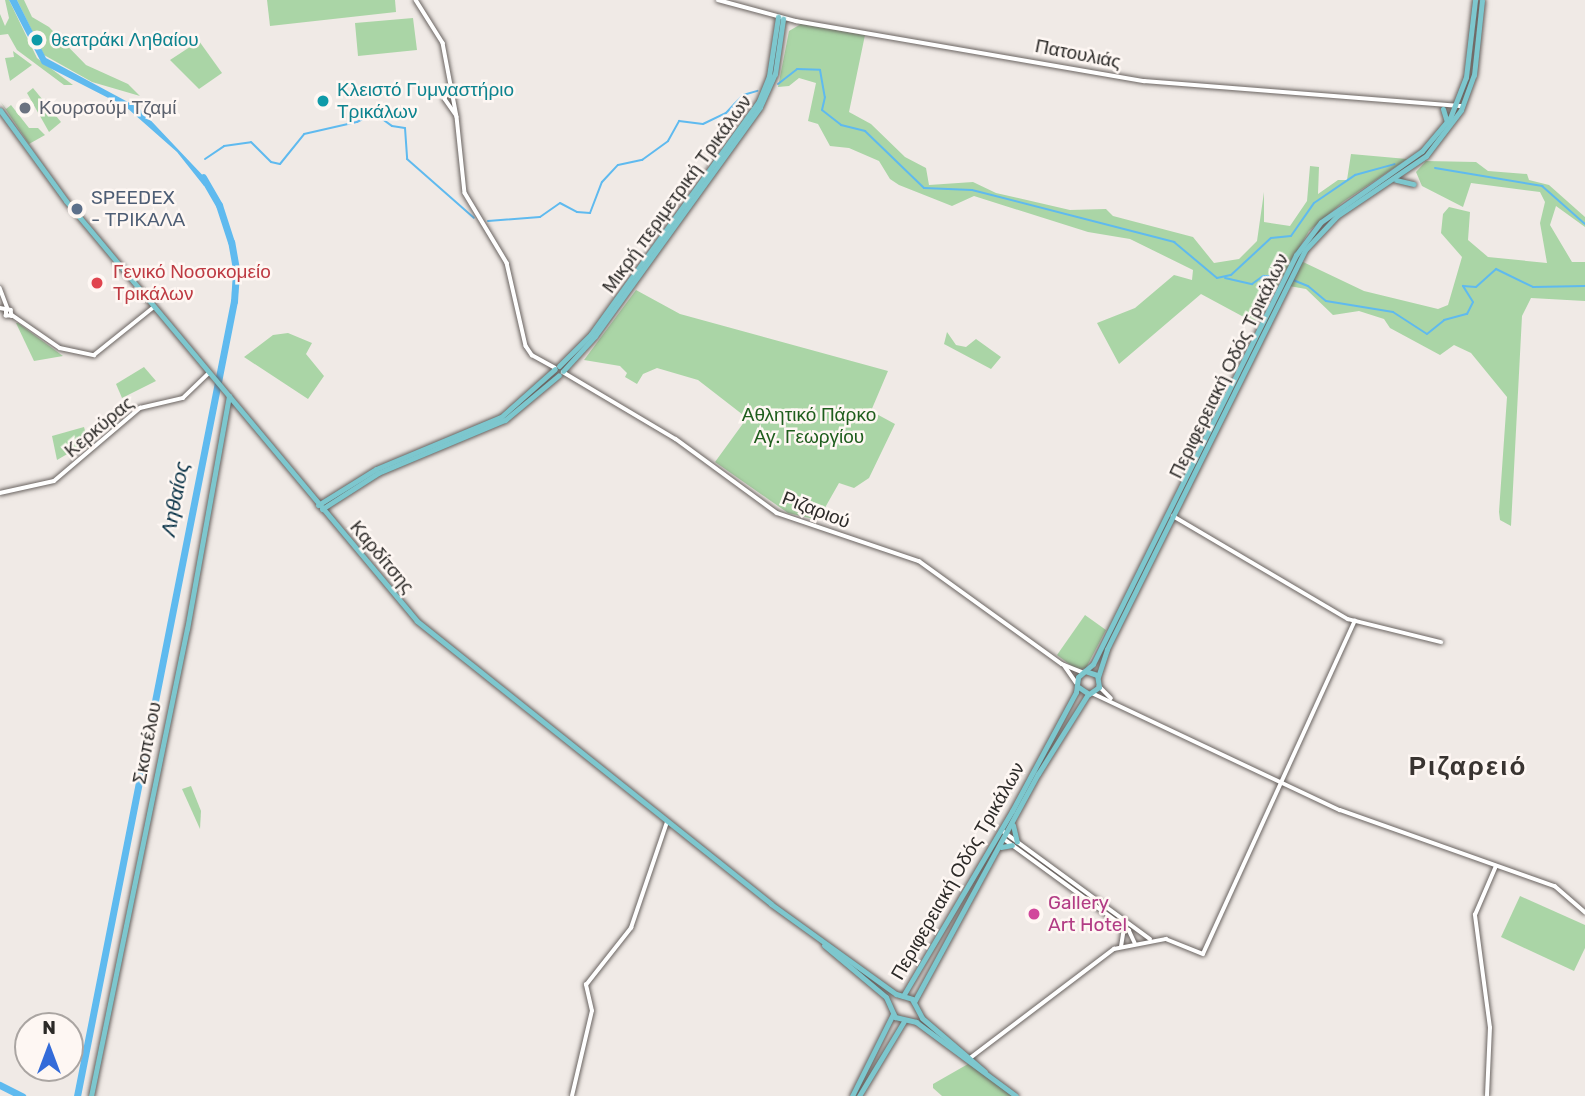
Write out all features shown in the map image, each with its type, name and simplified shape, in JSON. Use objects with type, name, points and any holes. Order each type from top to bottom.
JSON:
[{"type":"main road","name":"Περιφερειακή Οδός Τρικάλων","points":[[902,996],[1000,832],[1077,684],[1093,664],[1296,255],[1321,222],[1422,151],[1459,108],[1466,77],[1475,0]]},
{"type":"main road","name":"Περιφερειακή Οδός Τρικάλων","points":[[1098,677],[1172,516],[1305,250],[1337,216],[1432,151],[1459,108],[1474,75],[1482,0]]},
{"type":"main road","name":"Μικρή περιμετρική Τρικάλων","points":[[320,507],[378,473],[499,424],[559,370],[592,334],[759,101],[769,76],[780,18]]},
{"type":"main road","points":[[1440,108],[1447,121]]},
{"type":"main road","name":"Καρδίτσης","points":[[0,110],[66,201],[320,507],[430,633],[822,942],[902,996]]},
{"type":"main road","points":[[1393,180],[1414,184]]},
{"type":"main road","name":"Σκοπέλου","points":[[91,1096],[187,629],[227,394]]},
{"type":"main road","points":[[1084,672],[1098,677],[1099,685]]},
{"type":"main road","points":[[1077,684],[1090,694]]},
{"type":"main road","name":"Περιφερειακή Οδός Τρικάλων","points":[[914,1002],[1072,714],[1099,685]]},
{"type":"main road","points":[[999,849],[1015,843],[1013,824]]},
{"type":"main road","name":"Καρδίτσης","points":[[822,942],[891,1003]]},
{"type":"main road","points":[[852,1096],[893,1014],[891,1003],[902,996],[914,1002],[916,1010],[969,1059],[1016,1096]]},
{"type":"main road","points":[[859,1096],[916,1010]]},
{"type":"main road","points":[[893,1014],[969,1059]]},
{"type":"street","points":[[416,0],[441,39],[457,117]]},
{"type":"street","name":"Πατουλιάς","points":[[718,0],[780,18],[1144,81],[1459,108]]},
{"type":"street","points":[[451,83],[445,99],[457,117]]},
{"type":"street","name":"Ριζαριού","points":[[457,117],[465,193],[507,263],[526,346],[532,355],[676,439],[778,513],[919,561],[1062,664],[1084,672]]},
{"type":"street","points":[[0,288],[7,317],[12,315],[60,348],[94,355],[155,307]]},
{"type":"street","points":[[0,308],[7,311]]},
{"type":"street","name":"Κερκύρας","points":[[0,493],[54,481],[139,408],[183,398],[209,372]]},
{"type":"street","points":[[1172,516],[1355,621],[1441,642]]},
{"type":"street","points":[[969,1059],[1121,947],[1152,940],[1172,940],[1203,954],[1355,621]]},
{"type":"street","name":"Ριζαριού","points":[[1062,664],[1077,684]]},
{"type":"street","points":[[1099,685],[1112,700]]},
{"type":"street","points":[[1090,694],[1112,700],[1281,785],[1369,822],[1555,886],[1585,912]]},
{"type":"street","points":[[572,1096],[592,1011],[586,985],[631,928],[667,822]]},
{"type":"street","points":[[1000,832],[1152,940]]},
{"type":"street","points":[[1015,843],[1124,926],[1136,943]]},
{"type":"street","points":[[1487,1096],[1490,1028],[1475,915],[1496,866]]},
{"type":"street","points":[[1121,947],[1124,926]]},
{"type":"street","points":[[1135,929],[1136,943]]},
{"type":"green space","points":[[5,0],[9,0],[37,58],[73,85],[64,85],[17,50],[8,34],[0,35],[0,14],[5,26],[9,18]]},
{"type":"green space","points":[[17,0],[24,0],[32,17],[49,27],[86,65],[128,84],[140,96],[92,82],[44,55]]},
{"type":"green space","points":[[267,0],[395,0],[396,12],[270,26]]},
{"type":"green space","points":[[413,18],[417,50],[358,56],[355,23]]},
{"type":"green space","points":[[801,24],[865,35],[849,112],[871,124],[905,157],[926,168],[929,185],[973,182],[996,193],[1070,210],[1106,209],[1113,216],[1193,237],[1214,263],[1239,259],[1257,241],[1264,192],[1264,222],[1290,226],[1307,201],[1310,166],[1319,167],[1318,194],[1338,180],[1347,180],[1351,154],[1407,159],[1343,202],[1309,231],[1258,319],[1253,322],[1201,294],[1119,364],[1097,323],[1135,308],[1174,275],[1192,280],[1193,270],[1130,239],[1088,232],[974,196],[952,206],[899,185],[890,179],[879,161],[849,148],[830,146],[818,124],[808,121],[816,83],[799,78],[789,86],[778,87],[789,31]]},
{"type":"green space","points":[[199,41],[222,73],[199,89],[170,60]]},
{"type":"green space","points":[[13,51],[32,65],[10,81],[5,58],[14,57]]},
{"type":"green space","points":[[33,88],[61,122],[49,132],[27,93]]},
{"type":"green space","points":[[0,101],[6,109],[11,105],[29,128],[38,128],[45,135],[29,144]]},
{"type":"green space","points":[[1426,161],[1476,162],[1488,171],[1527,174],[1529,180],[1549,185],[1585,217],[1585,227],[1556,206],[1550,225],[1572,262],[1585,262],[1585,301],[1531,298],[1522,316],[1511,526],[1500,520],[1499,512],[1507,397],[1471,353],[1454,345],[1440,355],[1390,328],[1384,319],[1359,311],[1333,315],[1306,289],[1289,286],[1301,261],[1364,291],[1438,309],[1448,305],[1462,257],[1441,233],[1443,214],[1449,207],[1470,212],[1468,240],[1488,257],[1547,263],[1540,223],[1545,202],[1540,192],[1471,183],[1463,207],[1422,186],[1416,172]]},
{"type":"green space","name":"Αθλητικό Πάρκο Αγ. Γεωργίου","points":[[636,290],[680,314],[888,371],[871,411],[895,424],[869,478],[854,488],[839,483],[818,520],[788,513],[715,462],[747,418],[698,380],[657,368],[643,374],[637,384],[625,377],[627,373],[620,366],[584,360]]},
{"type":"green space","points":[[18,323],[63,356],[34,361]]},
{"type":"green space","points":[[947,332],[956,345],[966,347],[976,339],[1001,357],[991,369],[944,344]]},
{"type":"green space","points":[[288,333],[312,343],[306,354],[324,376],[308,399],[244,357],[273,335]]},
{"type":"green space","points":[[144,367],[156,381],[122,398],[116,384]]},
{"type":"green space","points":[[84,427],[88,442],[57,460],[52,436]]},
{"type":"green space","points":[[1085,615],[1106,630],[1086,668],[1077,670],[1057,655]]},
{"type":"green space","points":[[191,786],[201,811],[200,829],[182,789]]},
{"type":"green space","points":[[1520,896],[1585,925],[1585,948],[1574,971],[1501,937]]},
{"type":"green space","points":[[968,1064],[1013,1096],[942,1096],[933,1088],[933,1084]]},
{"type":"water","points":[[9,0],[17,0],[46,58],[139,108],[209,182],[204,186],[177,152],[126,107],[42,64]]},
{"type":"waterway","points":[[778,84],[797,69],[820,70],[825,97],[822,110],[841,125],[865,131],[924,188],[972,190],[1174,242],[1217,278],[1231,275],[1271,238],[1291,236],[1314,203],[1355,175],[1395,164]]},
{"type":"waterway","points":[[488,221],[540,217],[560,203],[577,212],[590,213],[602,182],[618,165],[642,160],[668,141],[679,121],[703,124],[726,113],[743,95],[757,91]]},
{"type":"waterway","points":[[205,159],[224,146],[251,142],[271,162],[280,164],[304,134],[357,122],[374,113],[392,126],[405,128],[407,159],[474,218]]},
{"type":"waterway","points":[[1435,168],[1542,186],[1585,224]]},
{"type":"waterway","name":"Ληθαίος","points":[[77,1096],[234,301],[236,269],[231,242],[219,205],[203,177]]},
{"type":"waterway","points":[[1293,280],[1308,286],[1326,301],[1393,312],[1427,334],[1444,320],[1467,314],[1473,302],[1463,286],[1476,287],[1496,269],[1533,287],[1585,286]]},
{"type":"waterway","points":[[1225,278],[1252,284],[1263,276],[1280,276]]},
{"type":"waterway","points":[[0,1085],[22,1096]]},
{"type":"place","name":"θεατράκι Ληθαίου","points":[[37,40]]},
{"type":"place","name":"Κλειστό Γυμναστήριο Τρικάλων","points":[[323,101]]},
{"type":"place","name":"Κουρσούμ Τζαμί","points":[[25,108]]},
{"type":"place","name":"SPEEDEX - ΤΡΙΚΑΛΑ","points":[[77,209]]},
{"type":"place","name":"Γενικό Νοσοκομείο Τρικάλων","points":[[97,283]]},
{"type":"place","name":"Gallery Art Hotel","points":[[1034,914]]},
{"type":"district","name":"Ριζαρειό","points":[[1468,767]]}]
